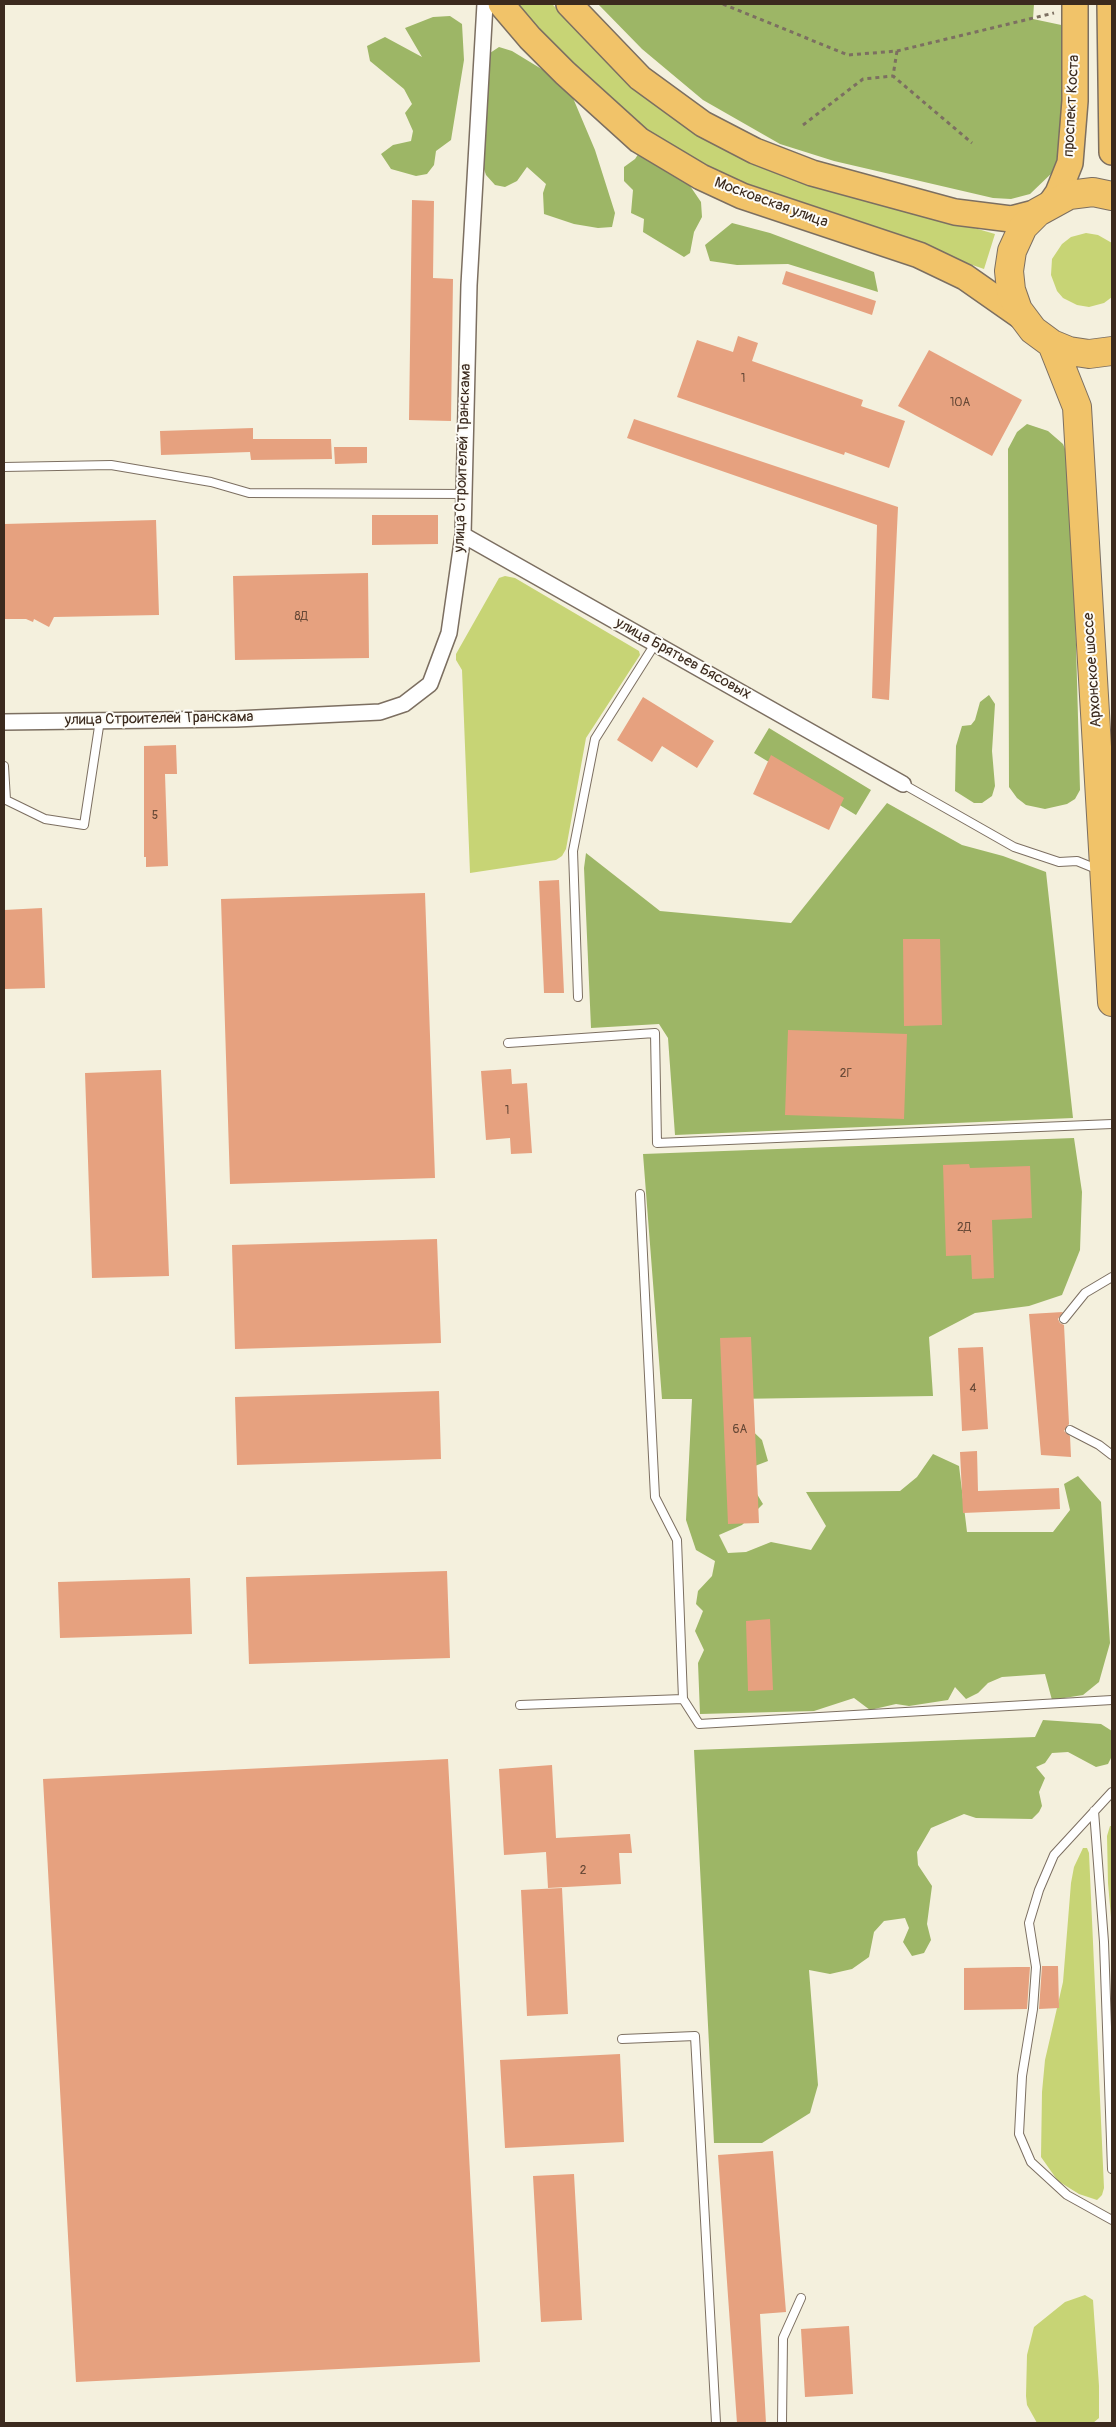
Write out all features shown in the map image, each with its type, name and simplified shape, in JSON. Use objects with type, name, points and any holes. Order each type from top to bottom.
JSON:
[{"type":"highway","points":[[1112,196],[1093,192],[1069,195],[1045,208],[1023,228],[1012,251],[1009,271],[1011,290],[1018,310],[1033,330],[1052,344],[1069,351],[1089,354],[1112,350]]},
{"type":"highway","name":"Архонское шоссе","points":[[1052,344],[1077,407],[1106,873],[1112,1002]]},
{"type":"main road","name":"Московская улица","points":[[501,4],[530,38],[565,73],[647,144],[701,177],[742,196],[919,255],[965,277],[1024,319]]},
{"type":"main road","points":[[569,4],[640,78],[703,124],[755,151],[812,173],[956,212],[1011,219],[1045,208]]},
{"type":"main road","points":[[1110,4],[1112,152]]},
{"type":"main road","name":"проспект Коста","points":[[1045,208],[1061,186],[1070,163],[1076,101],[1066,8]]},
{"type":"street","name":"улица Строителей Транскама","points":[[4,722],[236,719],[380,712],[404,704],[430,684],[449,633],[462,535],[469,285],[485,4]]},
{"type":"street","name":"улица Брятьев Бясовых","points":[[462,535],[903,784]]},
{"type":"lane","points":[[4,467],[111,465],[211,482],[249,493],[464,494]]},
{"type":"lane","points":[[578,997],[573,851],[595,739],[655,644]]},
{"type":"lane","points":[[4,766],[6,800],[45,819],[84,826],[100,720]]},
{"type":"lane","points":[[903,784],[1014,847],[1060,862],[1076,861],[1106,873]]},
{"type":"lane","points":[[508,1043],[654,1033],[658,1143],[1112,1124]]},
{"type":"lane","points":[[640,1194],[655,1497],[677,1540],[683,1699],[699,1724],[1112,1700]]},
{"type":"lane","points":[[1064,1320],[1085,1293],[1112,1277]]},
{"type":"lane","points":[[1070,1430],[1099,1445],[1112,1455]]},
{"type":"lane","points":[[520,1705],[683,1699]]},
{"type":"lane","points":[[1112,1792],[1054,1855],[1039,1890],[1029,1922],[1036,1967],[1033,2009],[1022,2076],[1019,2134],[1031,2162],[1067,2195],[1112,2220]]},
{"type":"lane","points":[[1094,1810],[1108,1941],[1112,2169]]},
{"type":"lane","points":[[622,2039],[695,2036],[716,2423]]},
{"type":"lane","points":[[782,2423],[783,2338],[801,2298]]},
{"type":"path","points":[[723,4],[848,55],[897,52],[1066,8]]},
{"type":"path","points":[[893,76],[897,52]]},
{"type":"path","points":[[803,125],[863,79],[893,76],[972,142]]},
{"type":"green space","points":[[513,4],[552,4],[632,83],[781,172],[995,234],[984,269],[733,183],[633,122]]},
{"type":"green space","points":[[598,4],[1034,4],[1033,19],[1066,26],[1061,145],[1054,171],[1030,194],[1011,199],[993,198],[834,161],[780,144],[703,100],[642,49]]},
{"type":"green space","points":[[450,16],[462,24],[464,60],[451,140],[436,151],[434,165],[427,174],[416,176],[391,169],[381,154],[393,145],[411,141],[413,131],[405,113],[412,104],[404,89],[370,61],[367,46],[385,37],[422,57],[405,28],[433,17]]},
{"type":"green space","points":[[499,47],[512,51],[553,76],[573,98],[595,150],[615,213],[612,227],[598,228],[574,224],[544,214],[543,193],[546,184],[527,167],[517,181],[505,187],[495,185],[486,175],[482,163],[490,53]]},
{"type":"green space","points":[[641,150],[686,180],[701,202],[702,217],[694,232],[690,253],[684,257],[643,232],[644,219],[631,213],[633,190],[624,181],[624,167],[635,159]]},
{"type":"green space","points":[[732,223],[770,233],[874,272],[878,292],[788,264],[737,265],[710,261],[705,245]]},
{"type":"green space","points":[[1086,233],[1098,235],[1112,243],[1112,297],[1104,303],[1089,307],[1077,305],[1063,298],[1057,291],[1051,275],[1052,259],[1062,244],[1071,237]]},
{"type":"green space","points":[[1027,424],[1048,431],[1063,444],[1071,463],[1080,790],[1075,799],[1067,804],[1045,809],[1026,805],[1017,798],[1009,787],[1008,449],[1017,432]]},
{"type":"green space","points":[[505,576],[515,578],[639,651],[640,655],[586,738],[566,849],[562,856],[556,860],[470,873],[462,670],[456,660],[456,654],[499,578]]},
{"type":"green space","points":[[989,695],[995,704],[992,751],[995,786],[992,796],[982,803],[974,803],[955,791],[956,746],[962,726],[971,725],[975,720],[980,702]]},
{"type":"green space","points":[[769,728],[871,790],[856,815],[754,753]]},
{"type":"green space","points":[[887,803],[962,845],[1003,856],[1046,872],[1073,1118],[675,1135],[668,1038],[659,1024],[591,1028],[584,868],[586,853],[660,911],[791,923]]},
{"type":"green space","points":[[1074,1138],[1082,1192],[1080,1250],[1062,1295],[1029,1306],[975,1313],[929,1337],[933,1396],[733,1399],[741,1420],[762,1440],[768,1461],[747,1469],[746,1476],[763,1504],[742,1525],[719,1535],[728,1553],[746,1552],[771,1542],[811,1550],[826,1526],[806,1492],[900,1491],[917,1477],[933,1454],[959,1466],[967,1532],[1053,1532],[1070,1510],[1064,1484],[1078,1476],[1101,1502],[1110,1643],[1099,1682],[1083,1695],[1052,1700],[1045,1674],[1002,1677],[988,1683],[978,1693],[966,1699],[955,1687],[948,1700],[909,1706],[896,1704],[870,1710],[854,1698],[814,1711],[700,1714],[698,1663],[704,1650],[695,1631],[703,1611],[696,1604],[698,1591],[712,1576],[715,1561],[696,1550],[686,1520],[692,1399],[662,1399],[643,1154]]},
{"type":"green space","points":[[1043,1720],[1101,1724],[1112,1731],[1112,1756],[1108,1764],[1096,1767],[1068,1752],[1052,1753],[1045,1763],[1036,1767],[1045,1778],[1039,1792],[1042,1806],[1032,1819],[976,1818],[964,1814],[931,1828],[917,1852],[918,1865],[932,1886],[927,1924],[931,1940],[924,1953],[912,1956],[903,1942],[909,1928],[905,1918],[884,1921],[874,1932],[869,1957],[852,1969],[830,1974],[809,1970],[818,2085],[810,2113],[762,2143],[714,2143],[694,1750],[1035,1737]]},
{"type":"green space","points":[[1110,1826],[1112,1826],[1112,1929],[1108,1883],[1107,1836]]},
{"type":"green space","points":[[1083,1848],[1087,1848],[1089,1853],[1104,2188],[1102,2195],[1097,2200],[1079,2194],[1058,2181],[1041,2157],[1042,2092],[1045,2060],[1063,1982],[1071,1883],[1074,1867]]},
{"type":"green space","points":[[1085,2295],[1093,2300],[1099,2386],[1099,2418],[1093,2423],[1037,2423],[1027,2405],[1026,2396],[1027,2355],[1034,2327],[1065,2302]]},
{"type":"building","points":[[412,200],[434,201],[433,278],[453,279],[451,421],[409,420]]},
{"type":"building","points":[[786,271],[876,301],[872,315],[782,284]]},
{"type":"building","points":[[738,336],[758,343],[752,361],[863,400],[861,406],[905,421],[889,468],[845,452],[844,455],[677,397],[697,340],[733,352]]},
{"type":"building","points":[[929,350],[1022,400],[992,456],[898,406]]},
{"type":"building","points":[[634,419],[898,507],[889,700],[872,698],[877,525],[627,438]]},
{"type":"building","points":[[253,428],[253,439],[331,439],[332,459],[251,460],[250,452],[161,455],[160,431]]},
{"type":"building","points":[[334,447],[367,447],[367,463],[335,464]]},
{"type":"building","points":[[372,515],[438,515],[438,544],[372,545]]},
{"type":"building","points":[[156,520],[159,615],[54,617],[49,627],[34,619],[33,622],[26,619],[4,619],[4,524]]},
{"type":"building","points":[[368,573],[369,658],[235,660],[233,576]]},
{"type":"building","points":[[643,697],[714,741],[697,768],[662,746],[652,762],[617,740]]},
{"type":"building","points":[[176,745],[177,774],[165,774],[168,866],[146,867],[146,857],[144,857],[144,746]]},
{"type":"building","points":[[771,755],[844,798],[829,830],[753,794]]},
{"type":"building","points":[[559,880],[564,993],[544,993],[539,881]]},
{"type":"building","points":[[425,893],[435,1178],[230,1184],[221,899]]},
{"type":"building","points":[[42,908],[45,988],[4,989],[4,910]]},
{"type":"building","points":[[903,939],[940,939],[942,1025],[904,1026]]},
{"type":"building","points":[[788,1030],[907,1034],[904,1119],[785,1115]]},
{"type":"building","points":[[511,1069],[512,1084],[527,1083],[532,1153],[511,1154],[510,1138],[486,1140],[481,1071]]},
{"type":"building","points":[[161,1070],[169,1276],[92,1278],[85,1073]]},
{"type":"building","points":[[969,1164],[970,1168],[1030,1166],[1032,1218],[992,1220],[994,1278],[972,1279],[971,1255],[946,1256],[943,1165]]},
{"type":"building","points":[[437,1239],[441,1343],[235,1349],[232,1245]]},
{"type":"building","points":[[1063,1312],[1058,1319],[1064,1325],[1069,1424],[1064,1431],[1070,1436],[1071,1457],[1041,1455],[1029,1314]]},
{"type":"building","points":[[751,1337],[759,1523],[728,1524],[720,1338]]},
{"type":"building","points":[[983,1347],[988,1429],[962,1431],[958,1348]]},
{"type":"building","points":[[439,1391],[441,1459],[237,1465],[235,1397]]},
{"type":"building","points":[[977,1451],[978,1491],[1059,1488],[1060,1509],[963,1513],[960,1452]]},
{"type":"building","points":[[447,1571],[450,1658],[249,1664],[246,1577]]},
{"type":"building","points":[[190,1578],[192,1634],[60,1638],[58,1582]]},
{"type":"building","points":[[770,1619],[773,1690],[748,1691],[746,1621]]},
{"type":"building","points":[[448,1759],[480,2362],[76,2382],[43,1779]]},
{"type":"building","points":[[552,1765],[556,1838],[630,1834],[632,1853],[619,1853],[621,1884],[548,1888],[546,1852],[504,1855],[499,1769]]},
{"type":"building","points":[[562,1888],[568,2014],[527,2016],[521,1890]]},
{"type":"building","points":[[1042,1966],[1058,1966],[1059,2008],[1039,2009]]},
{"type":"building","points":[[1030,1967],[1027,2009],[964,2010],[964,1968]]},
{"type":"building","points":[[620,2054],[624,2142],[505,2148],[500,2060]]},
{"type":"building","points":[[773,2151],[786,2312],[760,2314],[766,2423],[737,2423],[718,2155]]},
{"type":"building","points":[[574,2174],[582,2320],[541,2322],[533,2176]]},
{"type":"building","points":[[849,2326],[853,2394],[805,2397],[801,2329]]}]
